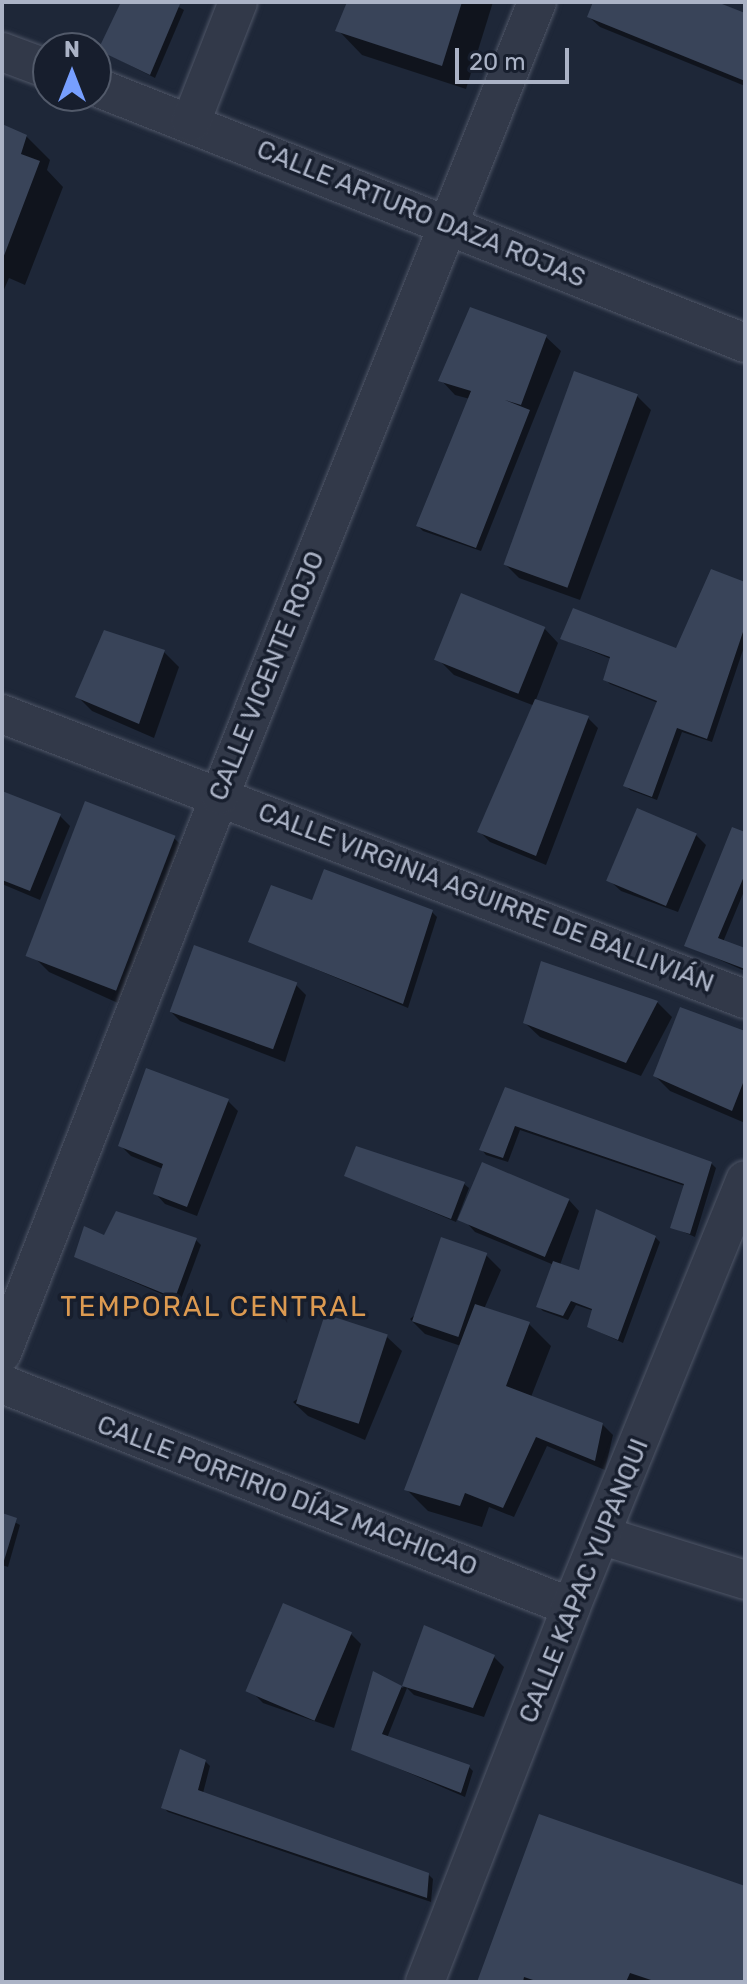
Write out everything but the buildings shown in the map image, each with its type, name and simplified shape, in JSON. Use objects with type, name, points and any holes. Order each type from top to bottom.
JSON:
[{"type":"street","points":[[191,122],[238,2]]},
{"type":"street","name":"CALLE VICENTE ROJO","points":[[2,1353],[220,795],[537,2]]},
{"type":"street","points":[[2,52],[32,63]]},
{"type":"street","name":"CALLE ARTURO DAZA ROJAS","points":[[112,93],[745,343]]},
{"type":"street","name":"CALLE VIRGINIA AGUIRRE DE BALLIVIÁN","points":[[2,714],[220,795],[745,999]]},
{"type":"street","name":"CALLE KAPAC YUPANQUI","points":[[425,1982],[571,1607],[737,1220],[745,1180]]},
{"type":"street","name":"CALLE PORFIRIO DÍAZ MACHICAO","points":[[2,1384],[571,1607]]},
{"type":"street","points":[[603,1536],[745,1580]]},
{"type":"district","name":"TEMPORAL CENTRAL","points":[[214,1307]]}]
